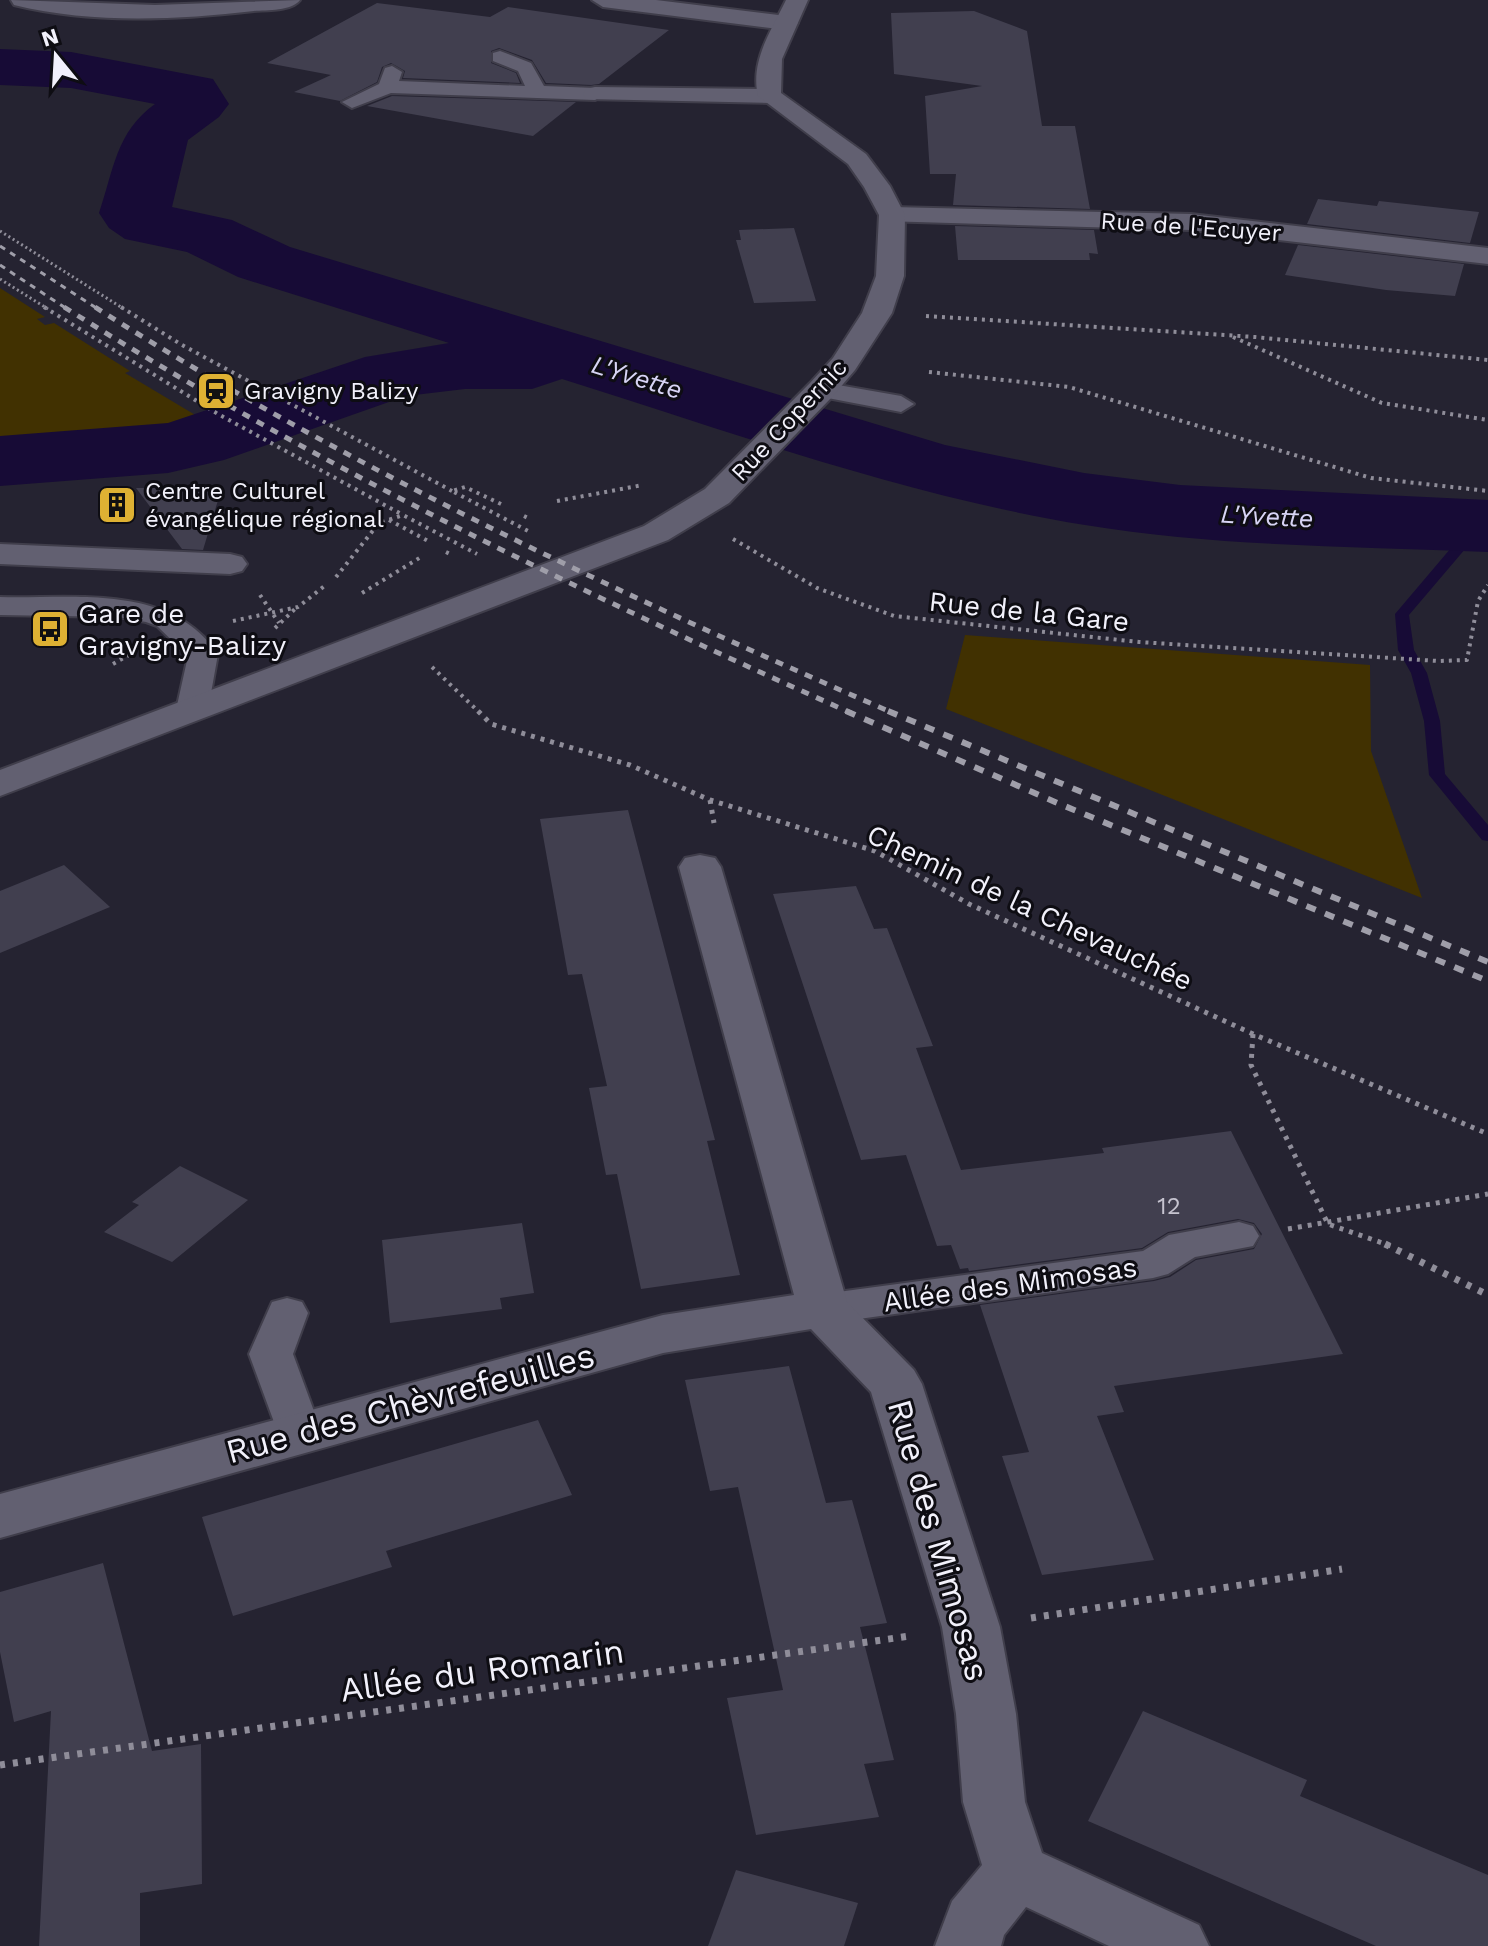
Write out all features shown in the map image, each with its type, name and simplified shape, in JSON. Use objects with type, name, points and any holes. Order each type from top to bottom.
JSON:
[{"type":"street","points":[[22,0],[74,9],[132,12],[289,0]]},
{"type":"street","points":[[603,0],[787,23]]},
{"type":"street","points":[[797,0],[769,63],[765,84],[770,96],[857,159],[892,215]]},
{"type":"street","points":[[595,94],[770,96]]},
{"type":"street","name":"Rue de l'Ecuyer","points":[[892,215],[1191,222],[1488,256]]},
{"type":"street","name":"Rue Copernic","points":[[0,784],[656,533],[692,513],[717,496],[844,364],[877,313],[890,276],[892,215]]},
{"type":"street","points":[[0,554],[230,564]]},
{"type":"street","name":"Rue des Mimosas","points":[[700,867],[823,1309],[895,1384],[971,1627],[986,1714],[994,1802],[1016,1871]]},
{"type":"street","name":"Rue des Chèvrefeuilles","points":[[0,1516],[663,1334],[823,1309]]},
{"type":"street","points":[[968,1946],[975,1922],[1016,1871],[1176,1946]]},
{"type":"lane","points":[[500,57],[522,62],[529,68],[536,91]]},
{"type":"lane","points":[[352,102],[390,79],[595,94]]},
{"type":"lane","points":[[818,393],[901,404]]},
{"type":"lane","points":[[0,606],[118,608],[167,620],[203,654],[192,710]]},
{"type":"lane","name":"Allée des Mimosas","points":[[823,1309],[1153,1264],[1184,1245],[1239,1236]]},
{"type":"lane","points":[[287,1313],[271,1354],[300,1433]]},
{"type":"path","points":[[0,231],[195,352],[535,535]]},
{"type":"path","points":[[0,279],[218,414],[484,558],[477,561]]},
{"type":"path","points":[[877,313],[1229,335],[1488,360]]},
{"type":"path","points":[[1229,335],[1382,403],[1488,420]]},
{"type":"path","points":[[844,364],[1069,387],[1371,478],[1488,491]]},
{"type":"path","points":[[557,501],[648,484]]},
{"type":"path","points":[[452,491],[465,487],[501,504]]},
{"type":"path","name":"Rue de la Gare","points":[[692,513],[817,588],[894,616],[1139,642],[1438,661],[1467,660],[1478,601],[1488,585]]},
{"type":"path","points":[[336,577],[379,523],[403,515]]},
{"type":"path","points":[[388,520],[430,542]]},
{"type":"path","points":[[446,552],[452,555]]},
{"type":"path","points":[[269,634],[327,584]]},
{"type":"path","points":[[260,595],[279,623]]},
{"type":"path","points":[[229,622],[298,607]]},
{"type":"path","name":"Chemin de la Chevauchée","points":[[393,633],[419,649],[439,676],[491,724],[630,765],[710,800],[875,851],[969,904],[1253,1034],[1488,1134]]},
{"type":"path","points":[[1253,1034],[1251,1065],[1328,1224],[1405,1251],[1488,1295]]},
{"type":"path","points":[[1239,1236],[1328,1224],[1488,1194]]},
{"type":"path","name":"Allée du Romarin","points":[[0,1765],[971,1627],[1342,1569]]},
{"type":"shaded area","points":[[0,288],[45,317],[37,319],[45,325],[54,323],[130,371],[125,373],[218,425],[170,439],[0,452]]},
{"type":"shaded area","points":[[965,635],[1370,665],[1371,751],[1422,898],[946,709]]},
{"type":"building","points":[[377,3],[490,17],[508,7],[669,30],[599,84],[591,85],[546,83],[532,60],[499,48],[491,51],[491,63],[516,73],[520,83],[403,78],[405,71],[391,63],[382,67],[377,82],[340,101],[294,92],[331,75],[267,63]]},
{"type":"building","points":[[974,11],[1027,31],[1042,126],[1075,126],[1090,209],[953,205],[956,174],[930,174],[925,96],[982,86],[894,74],[891,13]]},
{"type":"building","points":[[392,96],[576,102],[533,136],[367,106]]},
{"type":"building","points":[[1318,199],[1377,206],[1379,201],[1479,212],[1470,243],[1307,224]]},
{"type":"building","points":[[955,226],[1094,230],[1098,254],[1089,253],[1090,260],[958,260]]},
{"type":"building","points":[[794,228],[816,301],[754,303],[736,240],[741,240],[739,230]]},
{"type":"building","points":[[1298,245],[1464,264],[1455,296],[1386,290],[1285,275]]},
{"type":"building","points":[[222,487],[203,550],[182,549],[136,488]]},
{"type":"building","points":[[628,810],[715,1140],[707,1141],[740,1275],[641,1289],[617,1174],[606,1175],[589,1088],[607,1086],[582,974],[568,975],[540,819]]},
{"type":"building","points":[[64,865],[110,907],[0,953],[0,891]]},
{"type":"building","points":[[856,886],[874,929],[887,928],[933,1046],[916,1048],[961,1170],[1104,1153],[1102,1148],[1231,1131],[1343,1354],[1114,1386],[1124,1412],[1097,1416],[1154,1560],[1042,1575],[1002,1456],[1029,1452],[980,1305],[1170,1277],[1196,1260],[1254,1249],[1262,1234],[1254,1223],[1238,1219],[1168,1232],[1142,1248],[969,1271],[968,1268],[960,1269],[951,1245],[937,1246],[906,1155],[861,1160],[773,894]]},
{"type":"building","points":[[180,1166],[248,1200],[172,1262],[104,1232],[139,1205],[132,1202]]},
{"type":"building","points":[[522,1223],[534,1293],[500,1298],[502,1309],[390,1323],[382,1240]]},
{"type":"building","points":[[789,1366],[826,1503],[852,1500],[887,1623],[860,1627],[894,1760],[864,1764],[879,1817],[756,1835],[727,1698],[783,1690],[738,1487],[710,1491],[685,1380]]},
{"type":"building","points":[[538,1420],[572,1495],[386,1551],[392,1567],[233,1616],[202,1517]]},
{"type":"building","points":[[103,1563],[152,1751],[201,1744],[202,1884],[140,1893],[140,1946],[39,1946],[51,1711],[14,1722],[0,1652],[0,1592]]},
{"type":"building","points":[[1143,1711],[1307,1780],[1300,1796],[1488,1875],[1488,1946],[1376,1946],[1088,1821]]},
{"type":"building","points":[[736,1870],[858,1903],[844,1946],[708,1946]]},
{"type":"waterway","name":"L'Yvette","points":[[0,67],[71,70],[191,92],[197,104],[158,132],[134,213],[150,224],[207,235],[264,262],[929,467],[1084,499],[1180,511],[1488,526]]},
{"type":"waterway","points":[[0,461],[168,448],[195,442],[393,374],[465,365],[532,365]]},
{"type":"waterway","points":[[1478,525],[1402,614],[1406,650],[1419,673],[1432,721],[1437,775],[1488,836]]},
{"type":"railway","points":[[0,246],[98,309]]},
{"type":"railway","points":[[0,265],[67,309]]},
{"type":"railway","points":[[64,307],[254,420],[450,524],[650,621],[851,713]]},
{"type":"railway","points":[[95,307],[287,421],[486,525],[688,622],[893,713]]},
{"type":"railway","points":[[846,711],[1055,802],[1488,981]]},
{"type":"railway","points":[[888,711],[1488,962]]},
{"type":"place","name":"Gravigny Balizy","points":[[216,391]]},
{"type":"place","name":"Centre Culturel évangélique régional","points":[[117,505]]},
{"type":"place","name":"Gare de Gravigny-Balizy","points":[[50,629]]}]
